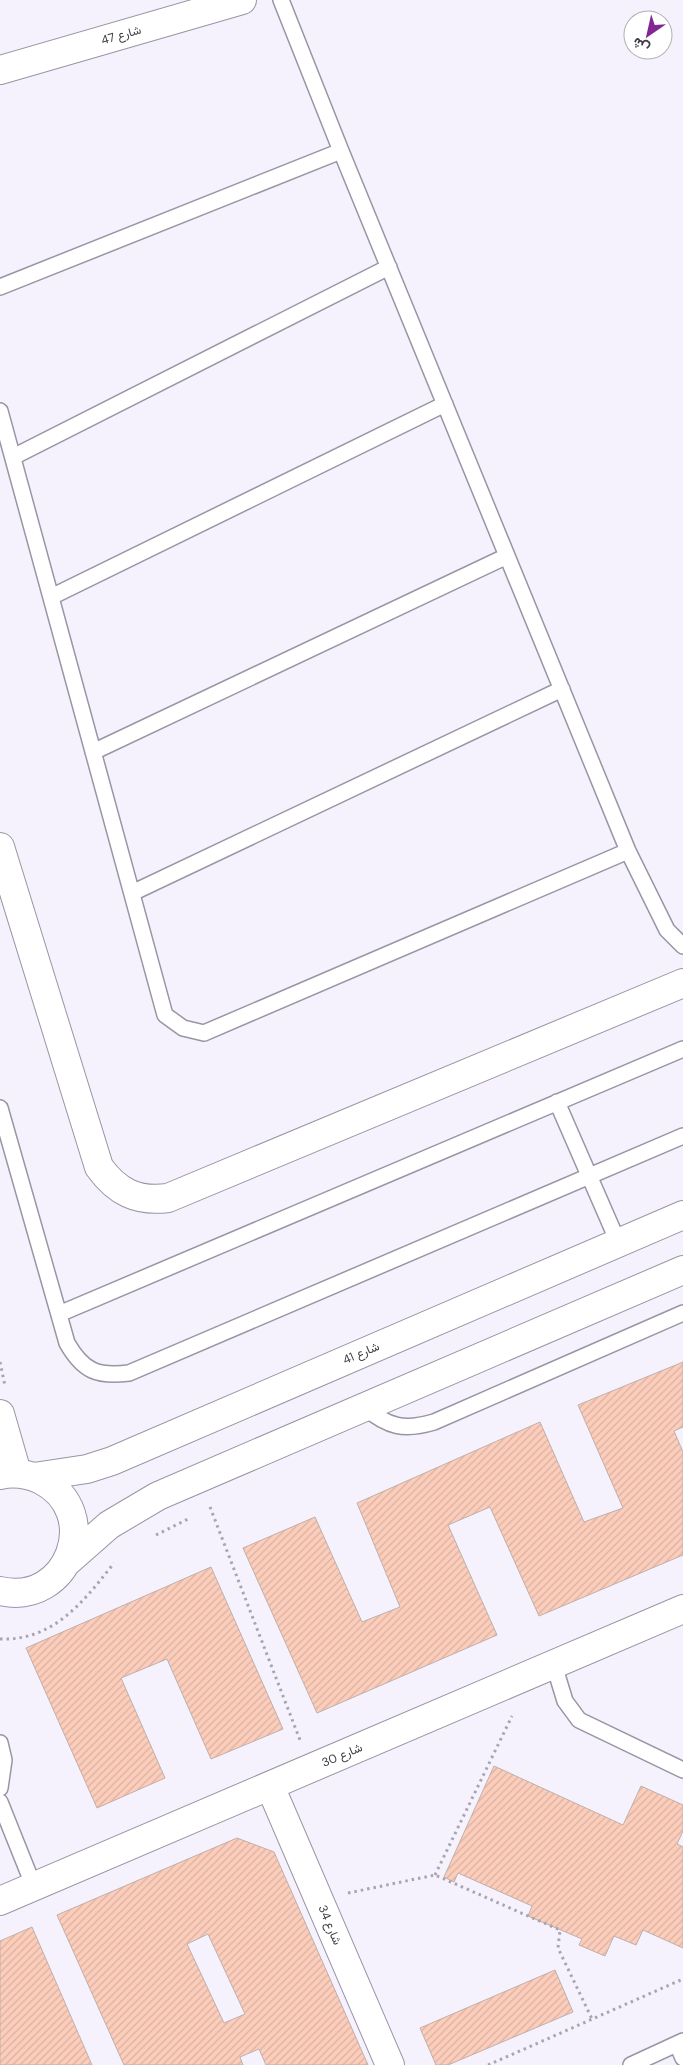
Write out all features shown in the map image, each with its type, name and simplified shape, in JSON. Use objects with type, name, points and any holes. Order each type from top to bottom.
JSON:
[{"type":"street","name":"شارع 47","points":[[0,70],[242,0]]},
{"type":"street","points":[[0,847],[99,1167],[108,1180],[134,1197],[151,1200],[168,1198],[683,983]]},
{"type":"street","name":"شارع 41","points":[[17,1475],[87,1469],[112,1461],[683,1215]]},
{"type":"street","points":[[0,1591],[10,1593],[27,1592],[43,1586],[57,1576],[67,1562],[109,1525],[133,1509],[683,1270]]},
{"type":"street","points":[[0,1414],[17,1475],[49,1484],[62,1497],[70,1512],[74,1529],[73,1546],[67,1562]]},
{"type":"street","name":"شارع 30","points":[[0,1901],[543,1669],[682,1613]]},
{"type":"street","name":"شارع 34","points":[[270,1786],[390,2065]]},
{"type":"lane","points":[[282,0],[341,151],[628,850],[667,930],[683,946]]},
{"type":"lane","points":[[0,287],[341,151]]},
{"type":"lane","points":[[12,457],[389,267]]},
{"type":"lane","points":[[51,597],[445,404]]},
{"type":"lane","points":[[0,411],[165,1015],[183,1028],[204,1033],[628,850]]},
{"type":"lane","points":[[93,752],[507,556]]},
{"type":"lane","points":[[132,893],[562,689]]},
{"type":"lane","points":[[59,1314],[683,1049]]},
{"type":"lane","points":[[558,1102],[618,1242]]},
{"type":"lane","points":[[0,1108],[67,1343],[76,1359],[91,1371],[110,1376],[129,1373],[683,1136]]},
{"type":"lane","points":[[364,1407],[379,1419],[396,1426],[416,1427],[434,1422],[683,1313]]},
{"type":"lane","points":[[543,1669],[570,1712],[579,1720],[683,1770]]},
{"type":"lane","points":[[0,1743],[4,1760],[0,1788]]},
{"type":"lane","points":[[0,1802],[34,1887]]},
{"type":"lane","points":[[631,2065],[680,2042],[683,2058]]},
{"type":"path","points":[[0,1362],[6,1387]]},
{"type":"path","points":[[216,1505],[208,1508],[311,1768]]},
{"type":"path","points":[[149,1538],[192,1517]]},
{"type":"path","points":[[0,1639],[16,1640],[42,1631],[76,1610],[117,1560]]},
{"type":"path","points":[[435,1875],[543,1669]]},
{"type":"path","points":[[318,1899],[435,1875],[560,1930],[558,1948],[592,2019]]},
{"type":"path","points":[[488,2065],[683,1979]]},
{"type":"building","points":[[683,1362],[683,1427],[674,1431],[683,1452],[683,1555],[539,1616],[490,1507],[448,1525],[497,1635],[317,1713],[243,1548],[315,1517],[362,1622],[400,1607],[357,1503],[540,1422],[584,1522],[623,1508],[578,1405]]},
{"type":"building","points":[[211,1567],[283,1729],[211,1759],[167,1659],[121,1678],[165,1778],[97,1808],[26,1648]]},
{"type":"building","points":[[494,1766],[623,1825],[641,1786],[683,1805],[683,1831],[677,1844],[683,1847],[683,1948],[643,1930],[636,1945],[614,1936],[605,1956],[579,1945],[582,1939],[528,1916],[532,1906],[458,1873],[454,1882],[444,1877]]},
{"type":"building","points":[[237,1838],[274,1852],[368,2065],[266,2065],[259,2049],[240,2057],[243,2065],[124,2065],[57,1915]],"holes":[[[208,1934],[245,2014],[224,2023],[187,1944]]]},
{"type":"building","points":[[32,1927],[92,2065],[0,2065],[0,1941]]},
{"type":"building","points":[[555,1970],[573,2012],[448,2065],[436,2065],[420,2028]]}]
